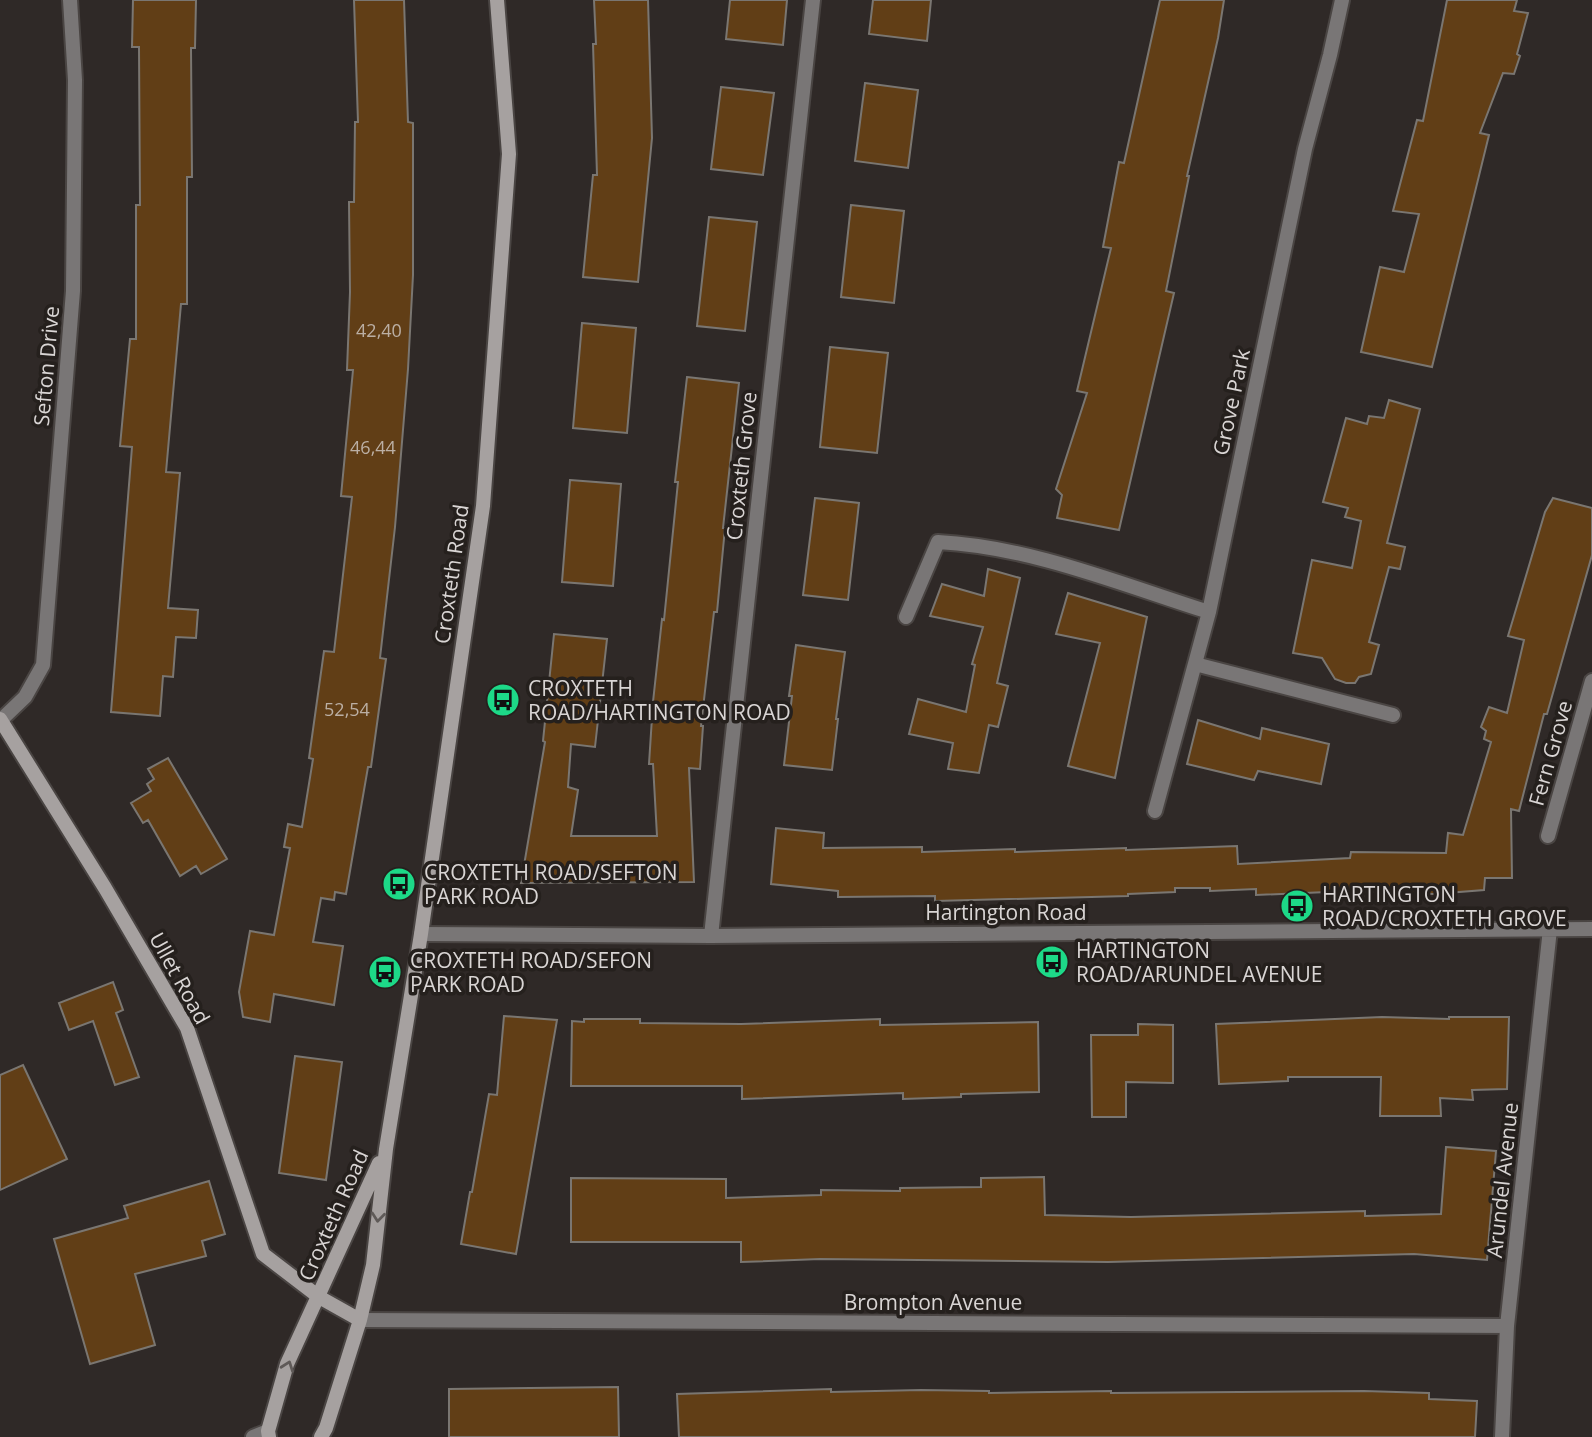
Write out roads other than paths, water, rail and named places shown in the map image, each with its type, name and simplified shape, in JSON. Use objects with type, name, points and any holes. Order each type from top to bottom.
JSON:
[{"type":"main road","name":"Croxteth Road","points":[[325,1434],[373,1265],[386,1149],[421,934],[483,506],[509,154],[497,0]]},
{"type":"main road","name":"Ullet Road","points":[[0,720],[105,888],[187,1028],[263,1254],[320,1297]]},
{"type":"main road","name":"Croxteth Road","points":[[269,1434],[287,1364],[386,1149]]},
{"type":"main road","name":"Croxteth Road","points":[[320,1297],[359,1320]]},
{"type":"street","name":"Sefton Drive","points":[[0,720],[25,697],[43,665],[73,291],[75,80],[70,0]]},
{"type":"street","name":"Croxteth Grove","points":[[711,936],[813,0]]},
{"type":"street","name":"Grove Park","points":[[1155,811],[1209,612],[1305,149],[1342,0]]},
{"type":"street","points":[[906,617],[939,542],[974,544],[1027,554],[1209,612]]},
{"type":"street","points":[[1195,664],[1393,715]]},
{"type":"street","name":"Fern Grove","points":[[1548,836],[1586,722],[1592,681]]},
{"type":"street","name":"Arundel Avenue","points":[[1502,1437],[1507,1326],[1550,929]]},
{"type":"street","name":"Hartington Road","points":[[421,934],[711,936],[1592,929]]},
{"type":"street","name":"Brompton Avenue","points":[[359,1320],[1507,1326]]},
{"type":"street","points":[[253,1437],[269,1434]]},
{"type":"place","name":"CROXTETH ROAD/HARTINGTON ROAD","points":[[503,700]]},
{"type":"place","name":"CROXTETH ROAD/SEFTON PARK ROAD","points":[[399,884]]},
{"type":"place","name":"HARTINGTON ROAD/CROXTETH GROVE","points":[[1297,906]]},
{"type":"place","name":"HARTINGTON ROAD/ARUNDEL AVENUE","points":[[1052,962]]},
{"type":"place","name":"CROXTETH ROAD/SEFON PARK ROAD","points":[[385,972]]}]
